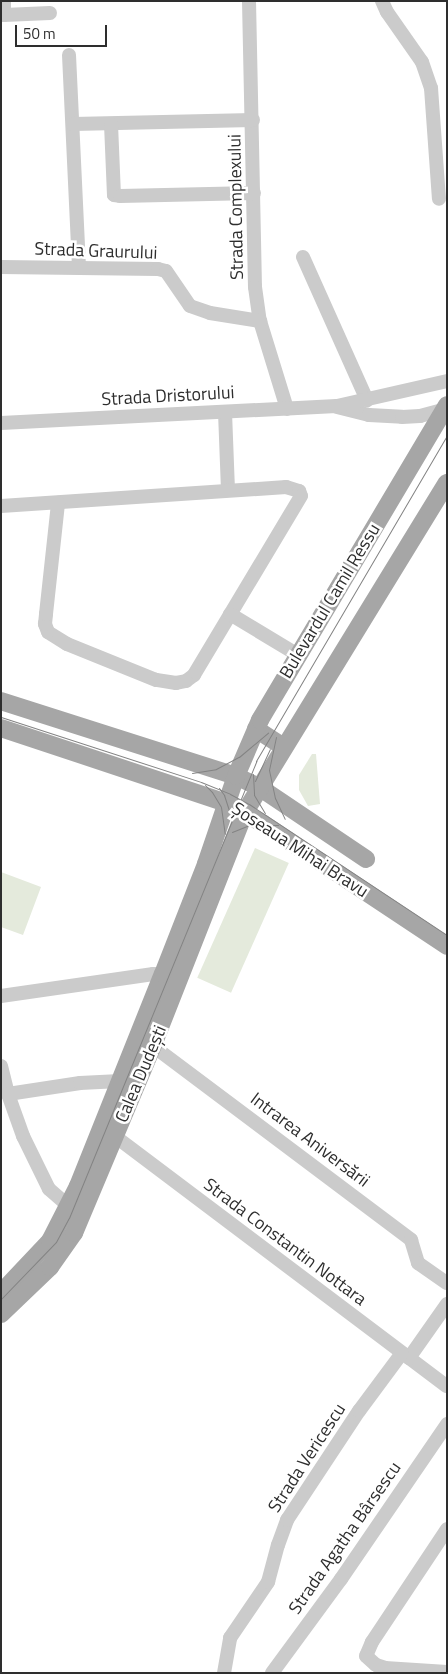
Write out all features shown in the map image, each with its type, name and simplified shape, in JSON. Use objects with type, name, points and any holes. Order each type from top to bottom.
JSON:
[{"type":"main road","name":"Bulevardul Camil Ressu","points":[[227,803],[256,729],[298,655],[446,408]]},
{"type":"main road","name":"Bulevardul Camil Ressu","points":[[245,812],[447,483]]},
{"type":"main road","name":"Șoseaua Mihai Bravu","points":[[1,701],[236,776],[259,787],[366,859]]},
{"type":"main road","name":"Șoseaua Mihai Bravu","points":[[1,728],[187,788],[227,803],[245,812],[447,946]]},
{"type":"main road","points":[[256,729],[284,747]]},
{"type":"main road","points":[[187,788],[196,762]]},
{"type":"main road","name":"Calea Dudești","points":[[172,976],[227,803]]},
{"type":"main road","name":"Calea Dudești","points":[[4,1298],[76,1211],[172,976],[245,812]]},
{"type":"main road","points":[[281,836],[296,812]]},
{"type":"main road","name":"Calea Dudești","points":[[108,1132],[120,1081],[146,1040]]},
{"type":"street","name":"Strada Complexului","points":[[249,1],[253,120],[255,287],[260,321],[287,409]]},
{"type":"street","points":[[382,1],[387,12],[422,62],[431,88],[439,199]]},
{"type":"street","points":[[4,8],[50,14]]},
{"type":"street","points":[[69,55],[79,267]]},
{"type":"street","points":[[73,124],[253,120]]},
{"type":"street","points":[[111,124],[114,194],[120,196],[254,193]]},
{"type":"street","points":[[303,257],[367,400]]},
{"type":"street","points":[[1,261],[2,267]]},
{"type":"street","name":"Strada Graurului","points":[[2,267],[158,269],[166,271],[190,306],[210,313],[260,321]]},
{"type":"street","name":"Strada Dristorului","points":[[1,422],[337,406],[447,381]]},
{"type":"street","name":"Strada Dristorului","points":[[337,406],[369,415],[402,416],[420,416],[446,408]]},
{"type":"street","points":[[225,412],[228,490]]},
{"type":"street","points":[[1,506],[286,487],[298,491],[301,496],[194,675],[186,681],[176,683],[156,680],[58,639],[48,632],[45,624],[58,503]]},
{"type":"street","points":[[230,614],[298,655]]},
{"type":"street","points":[[1,996],[172,976]]},
{"type":"street","name":"Intrarea Aniversării","points":[[146,1040],[411,1240],[418,1263],[447,1283]]},
{"type":"street","points":[[1,1066],[8,1094],[23,1136],[49,1189],[76,1211]]},
{"type":"street","points":[[8,1094],[80,1082],[120,1081]]},
{"type":"street","name":"Strada Constantin Nottara","points":[[108,1132],[447,1386]]},
{"type":"street","name":"Strada Vericescu","points":[[224,1673],[230,1638],[268,1582],[287,1520],[359,1411],[447,1304]]},
{"type":"street","name":"Strada Agatha Bârsescu","points":[[272,1673],[445,1431]]},
{"type":"street","points":[[447,1529],[367,1650],[369,1660],[376,1665],[401,1671],[447,1672]]},
{"type":"shaded area","points":[[312,754],[316,754],[320,804],[308,806],[299,790],[299,775]]},
{"type":"shaded area","points":[[255,848],[289,863],[231,993],[197,978]]},
{"type":"shaded area","points":[[1,872],[41,887],[23,935],[1,927]]},
{"type":"tram line","points":[[1,1299],[56,1242],[69,1218],[256,761],[447,436]]},
{"type":"tram line","points":[[1,717],[201,782],[230,794],[249,804],[447,935]]},
{"type":"tram line","points":[[192,773],[216,769],[239,757],[268,733]]},
{"type":"tram line","points":[[276,737],[269,770],[275,798],[285,819]]},
{"type":"tram line","points":[[255,781],[270,749]]},
{"type":"tram line","points":[[253,774],[254,795],[265,813]]},
{"type":"tram line","points":[[205,785],[212,792],[221,807],[225,834]]},
{"type":"tram line","points":[[219,788],[224,795],[232,820]]},
{"type":"tram line","points":[[232,832],[249,825],[278,825]]}]
